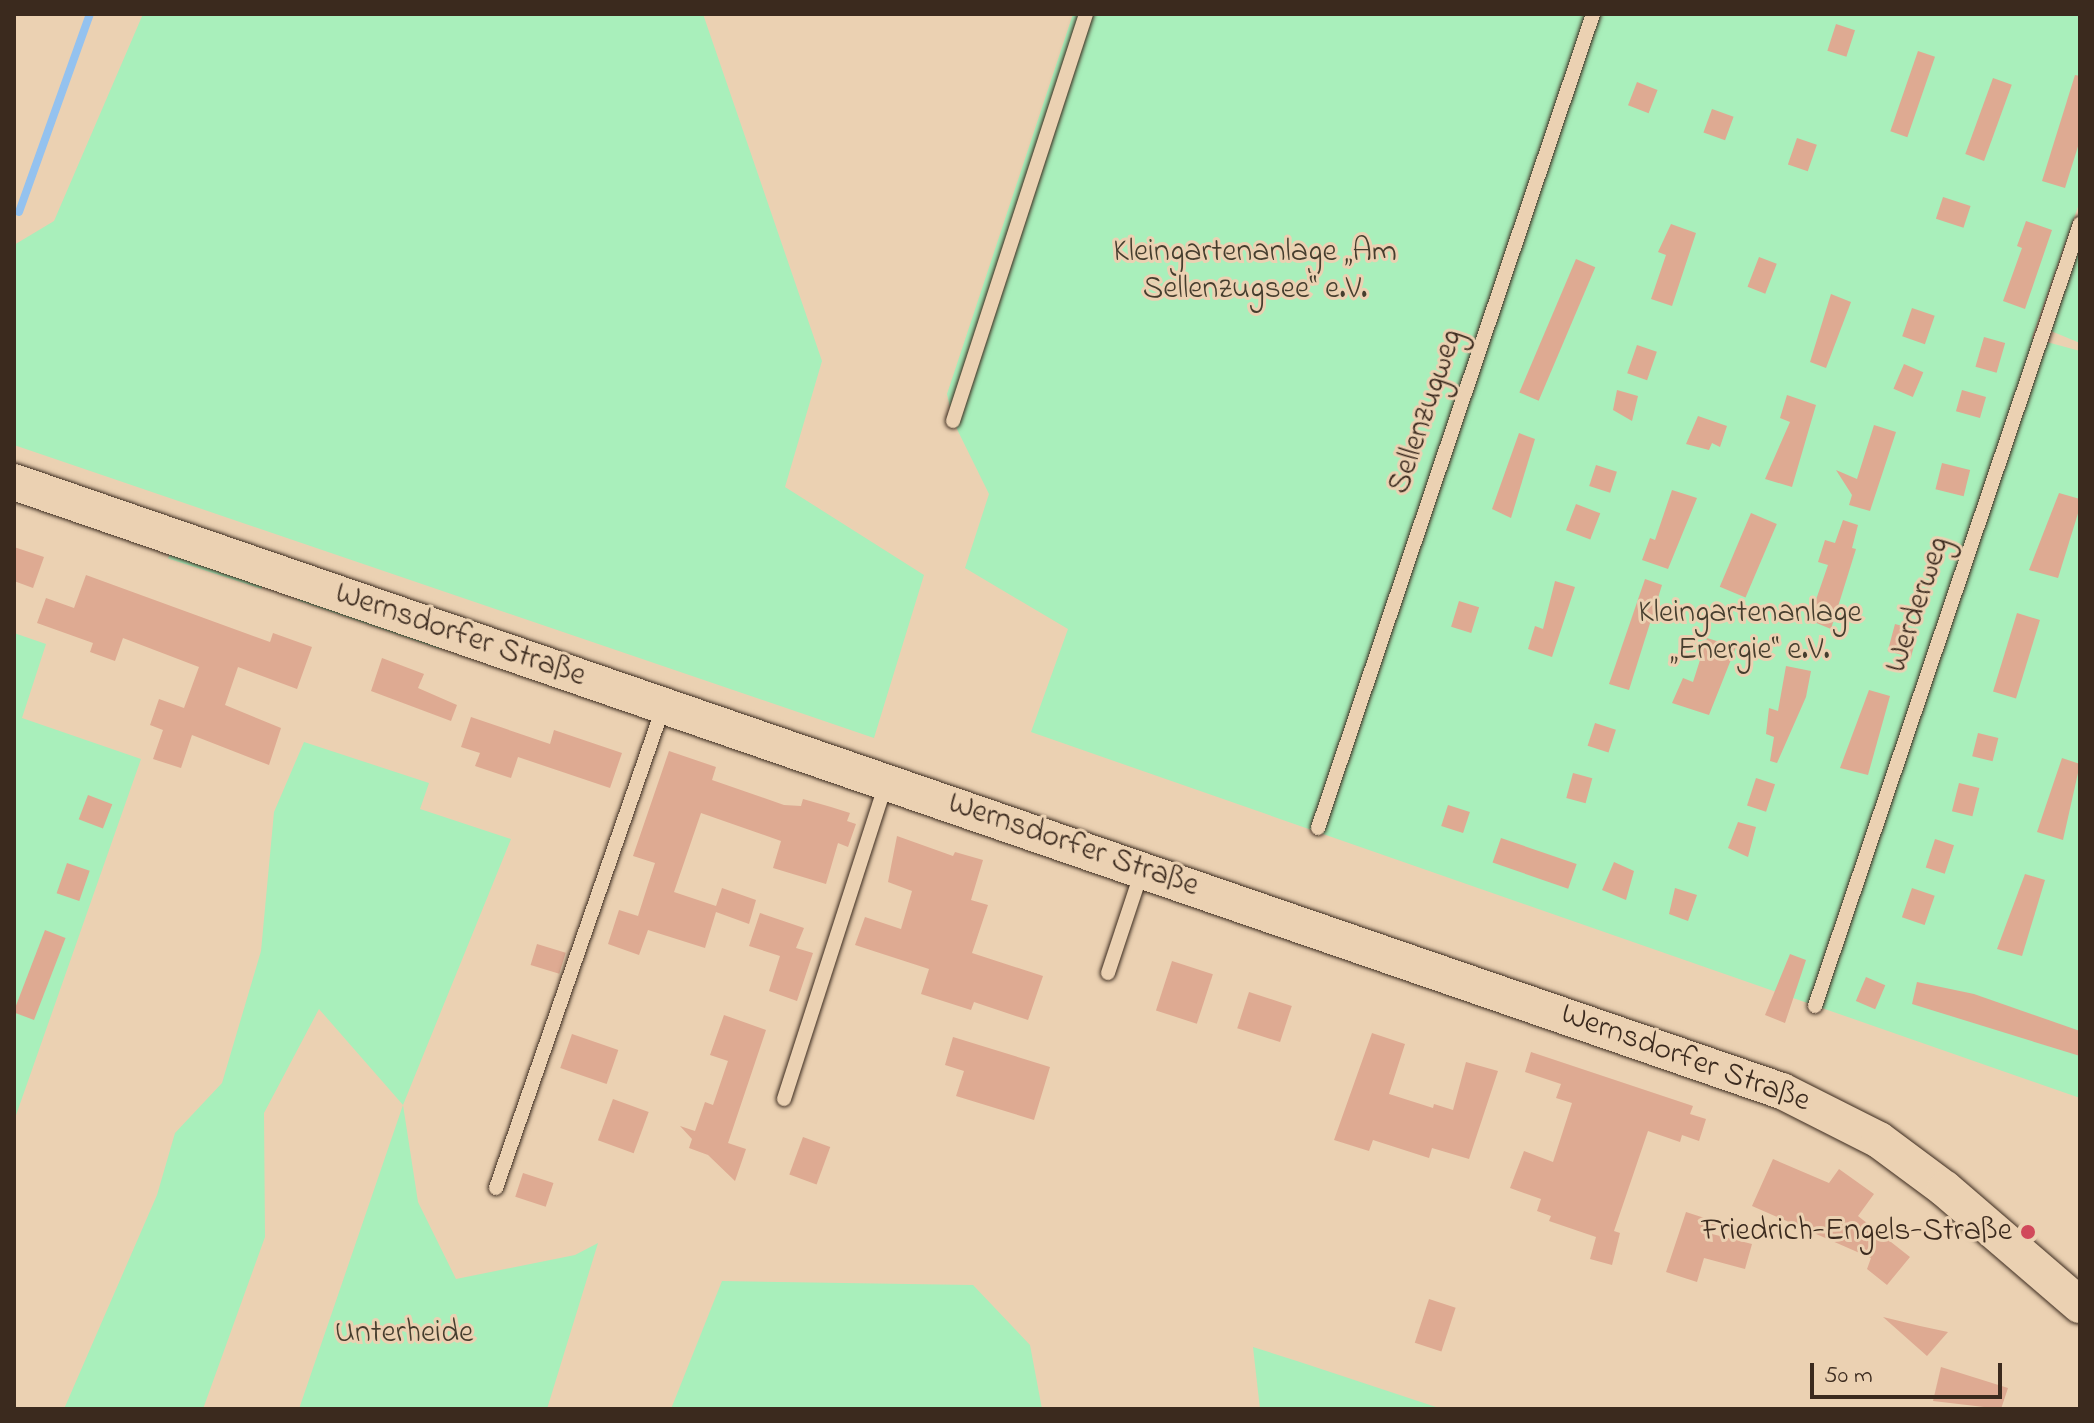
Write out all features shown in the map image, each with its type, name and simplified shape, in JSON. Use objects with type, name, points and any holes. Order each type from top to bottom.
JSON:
[{"type":"main road","name":"Wernsdorfer Straße","points":[[14,482],[1662,1048],[1828,1112],[1879,1140],[1945,1189],[2080,1305]]},
{"type":"lane","points":[[953,421],[1086,14]]},
{"type":"lane","name":"Sellenzugweg","points":[[1318,828],[1593,14]]},
{"type":"lane","name":"Werderweg","points":[[1815,1006],[2080,224]]},
{"type":"lane","points":[[496,1188],[664,705]]},
{"type":"lane","points":[[784,1099],[887,781]]},
{"type":"lane","points":[[1108,973],[1142,870]]},
{"type":"green space","points":[[143,14],[703,14],[822,361],[785,487],[924,575],[874,738],[14,445],[14,245],[54,221]]},
{"type":"green space","name":"Kleingartenanlage „Energie“ e.V.","points":[[1073,14],[2080,14],[2080,201],[2032,338],[2080,351],[2080,1098],[1031,732],[1068,629],[965,568],[989,494],[953,421],[947,394]]},
{"type":"green space","points":[[2080,247],[2080,343],[2051,331]]},
{"type":"green space","points":[[171,550],[264,580],[261,589],[168,559]]},
{"type":"green space","points":[[301,595],[441,642],[440,649],[297,600]]},
{"type":"green space","points":[[14,633],[46,644],[22,718],[141,759],[14,1121]]},
{"type":"green space","points":[[304,742],[429,783],[420,809],[511,839],[403,1105],[319,1009],[264,1113],[265,1237],[203,1409],[64,1409],[157,1195],[175,1133],[222,1083],[261,951],[274,812]]},
{"type":"green space","name":"Unterheide","points":[[403,1105],[418,1202],[456,1279],[575,1255],[598,1243],[547,1409],[299,1409]]},
{"type":"green space","points":[[722,1281],[973,1285],[1030,1345],[1042,1409],[671,1409]]},
{"type":"green space","points":[[1253,1347],[1300,1362],[1442,1409],[1260,1409]]},
{"type":"building","points":[[1836,24],[1855,30],[1846,57],[1827,51]]},
{"type":"building","points":[[1918,51],[1935,57],[1907,137],[1890,131]]},
{"type":"building","points":[[2075,75],[2080,76],[2080,140],[2065,188],[2042,181]]},
{"type":"building","points":[[1993,78],[2012,85],[1984,161],[1965,154]]},
{"type":"building","points":[[1637,82],[1658,90],[1649,113],[1628,105]]},
{"type":"building","points":[[1712,109],[1734,117],[1725,140],[1703,132]]},
{"type":"building","points":[[1797,138],[1817,145],[1808,171],[1788,164]]},
{"type":"building","points":[[1943,197],[1971,206],[1963,228],[1936,219]]},
{"type":"building","points":[[2026,221],[2052,230],[2025,309],[2003,301],[2022,248],[2017,246]]},
{"type":"building","points":[[1671,224],[1696,233],[1672,306],[1651,299],[1666,255],[1658,252]]},
{"type":"building","points":[[1759,257],[1777,264],[1765,294],[1748,287]]},
{"type":"building","points":[[1576,259],[1595,267],[1539,401],[1519,392]]},
{"type":"building","points":[[1831,294],[1851,302],[1826,368],[1810,362]]},
{"type":"building","points":[[1912,308],[1935,316],[1925,344],[1902,336]]},
{"type":"building","points":[[1984,337],[2005,343],[1997,373],[1975,367]]},
{"type":"building","points":[[1637,345],[1657,352],[1647,380],[1627,373]]},
{"type":"building","points":[[1904,364],[1923,372],[1913,397],[1893,389]]},
{"type":"building","points":[[1617,390],[1638,396],[1632,421],[1613,410]]},
{"type":"building","points":[[1962,390],[1986,397],[1980,418],[1956,411]]},
{"type":"building","points":[[1787,395],[1816,405],[1792,487],[1765,479],[1790,422],[1780,418]]},
{"type":"building","points":[[1698,416],[1727,426],[1720,447],[1712,443],[1709,450],[1686,444]]},
{"type":"building","points":[[1874,425],[1896,432],[1870,511],[1849,505],[1852,495],[1836,470],[1857,479]]},
{"type":"building","points":[[1519,433],[1535,439],[1511,518],[1492,509]]},
{"type":"building","points":[[1942,463],[1970,470],[1964,496],[1935,489]]},
{"type":"building","points":[[1596,465],[1617,472],[1610,493],[1589,486]]},
{"type":"building","points":[[1672,490],[1697,498],[1668,569],[1642,560],[1650,538],[1655,540]]},
{"type":"building","points":[[2059,493],[2080,499],[2080,507],[2058,578],[2029,570]]},
{"type":"building","points":[[1576,504],[1600,513],[1590,539],[1566,530]]},
{"type":"building","points":[[1751,513],[1777,524],[1746,598],[1720,587]]},
{"type":"building","points":[[1843,520],[1858,525],[1852,548],[1856,549],[1831,629],[1809,620],[1828,565],[1818,562],[1825,540],[1835,543]]},
{"type":"building","points":[[14,547],[44,557],[33,588],[14,581]]},
{"type":"building","points":[[86,575],[270,642],[273,633],[312,647],[297,689],[238,667],[225,705],[281,728],[269,765],[192,735],[181,768],[153,759],[163,730],[150,725],[159,699],[184,708],[199,667],[123,638],[115,661],[90,652],[93,643],[37,623],[46,598],[74,608]]},
{"type":"building","points":[[1645,579],[1662,585],[1629,690],[1609,684]]},
{"type":"building","points":[[1555,581],[1575,587],[1552,657],[1528,649],[1535,626],[1543,629]]},
{"type":"building","points":[[1459,601],[1479,607],[1471,633],[1451,627]]},
{"type":"building","points":[[2017,613],[2040,620],[2016,698],[1993,691]]},
{"type":"building","points":[[1895,624],[1918,630],[1911,657],[1888,651]]},
{"type":"building","points":[[1707,638],[1736,647],[1709,715],[1672,703],[1683,678],[1693,682]]},
{"type":"building","points":[[382,658],[424,674],[418,688],[457,705],[451,721],[371,691]]},
{"type":"building","points":[[1786,666],[1811,671],[1806,697],[1777,763],[1770,761],[1774,737],[1766,734],[1769,708],[1778,711]]},
{"type":"building","points":[[1869,690],[1890,696],[1868,775],[1840,768]]},
{"type":"building","points":[[471,717],[550,744],[554,730],[622,753],[610,788],[518,757],[511,778],[475,766],[480,753],[461,747]]},
{"type":"building","points":[[1595,723],[1616,730],[1609,753],[1588,746]]},
{"type":"building","points":[[1978,733],[1998,738],[1993,761],[1972,756]]},
{"type":"building","points":[[669,751],[716,767],[712,780],[784,805],[801,806],[803,799],[831,807],[850,813],[847,821],[856,824],[848,847],[838,843],[826,884],[773,868],[781,841],[701,813],[674,892],[716,906],[722,888],[756,900],[749,924],[716,912],[705,948],[648,930],[639,955],[608,944],[619,910],[638,916],[655,863],[633,856]]},
{"type":"building","points":[[2062,758],[2080,764],[2063,840],[2037,832]]},
{"type":"building","points":[[1573,773],[1592,778],[1586,803],[1566,798]]},
{"type":"building","points":[[1756,778],[1775,784],[1766,812],[1747,806]]},
{"type":"building","points":[[1959,783],[1979,788],[1972,816],[1952,811]]},
{"type":"building","points":[[88,795],[112,804],[103,829],[79,819]]},
{"type":"building","points":[[1448,805],[1470,812],[1463,833],[1441,826]]},
{"type":"building","points":[[1738,822],[1756,827],[1748,857],[1728,848]]},
{"type":"building","points":[[897,836],[953,856],[955,852],[983,860],[971,900],[988,905],[972,953],[1043,976],[1028,1020],[974,1002],[971,1010],[921,994],[929,969],[855,945],[865,917],[901,929],[912,891],[888,882]]},
{"type":"building","points":[[1501,838],[1577,864],[1568,889],[1493,863]]},
{"type":"building","points":[[1935,839],[1954,845],[1945,874],[1926,868]]},
{"type":"building","points":[[1614,862],[1634,871],[1626,900],[1602,890]]},
{"type":"building","points":[[67,863],[90,871],[79,901],[57,893]]},
{"type":"building","points":[[2025,874],[2045,880],[2022,956],[1997,949]]},
{"type":"building","points":[[1675,888],[1697,895],[1688,921],[1669,914]]},
{"type":"building","points":[[1912,888],[1935,896],[1925,925],[1902,917]]},
{"type":"building","points":[[760,913],[804,928],[796,948],[813,953],[797,1001],[769,991],[780,956],[749,946]]},
{"type":"building","points":[[45,930],[66,938],[34,1020],[14,1011]]},
{"type":"building","points":[[537,944],[566,953],[559,974],[531,965]]},
{"type":"building","points":[[1790,954],[1806,960],[1785,1023],[1765,1015]]},
{"type":"building","points":[[1172,961],[1213,974],[1197,1024],[1156,1010]]},
{"type":"building","points":[[1866,977],[1885,985],[1875,1009],[1856,1001]]},
{"type":"building","points":[[1917,982],[1974,994],[2080,1031],[2080,1056],[1912,1004]]},
{"type":"building","points":[[1249,992],[1292,1006],[1280,1042],[1237,1028]]},
{"type":"building","points":[[724,1015],[766,1030],[728,1143],[746,1149],[735,1181],[708,1155],[689,1148],[692,1139],[680,1126],[695,1131],[705,1102],[713,1105],[728,1061],[710,1055]]},
{"type":"building","points":[[1372,1033],[1405,1044],[1389,1094],[1433,1108],[1434,1104],[1453,1110],[1466,1062],[1498,1071],[1469,1159],[1432,1148],[1429,1158],[1373,1140],[1369,1151],[1334,1140]]},
{"type":"building","points":[[572,1034],[618,1050],[607,1084],[560,1068]]},
{"type":"building","points":[[953,1037],[1050,1067],[1034,1120],[956,1096],[964,1071],[945,1065]]},
{"type":"building","points":[[1531,1052],[1693,1106],[1690,1114],[1706,1119],[1699,1141],[1682,1135],[1680,1142],[1648,1131],[1614,1231],[1620,1233],[1612,1265],[1590,1259],[1596,1237],[1549,1221],[1551,1216],[1537,1211],[1541,1199],[1510,1188],[1524,1151],[1553,1162],[1572,1103],[1556,1098],[1561,1084],[1525,1072]]},
{"type":"building","points":[[613,1099],[649,1112],[634,1153],[598,1140]]},
{"type":"building","points":[[803,1137],[830,1147],[817,1185],[789,1175]]},
{"type":"building","points":[[1773,1159],[1829,1183],[1839,1169],[1874,1194],[1858,1216],[1910,1257],[1887,1285],[1867,1269],[1871,1258],[1752,1206]]},
{"type":"building","points":[[523,1173],[553,1183],[546,1207],[515,1197]]},
{"type":"building","points":[[1686,1212],[1717,1222],[1712,1234],[1752,1244],[1745,1269],[1704,1258],[1697,1282],[1666,1272]]},
{"type":"building","points":[[1429,1299],[1456,1308],[1441,1351],[1415,1343]]},
{"type":"building","points":[[1883,1317],[1920,1326],[1948,1332],[1927,1356]]},
{"type":"building","points":[[1941,1367],[2008,1388],[2001,1409],[1933,1401]]},
{"type":"waterway","points":[[19,212],[90,14]]},
{"type":"place","name":"Friedrich-Engels-Straße","points":[[2028,1232]]},
{"type":"park label","name":"Kleingartenanlage „Am Sellenzugsee“ e.V.","points":[[1255,272]]}]
